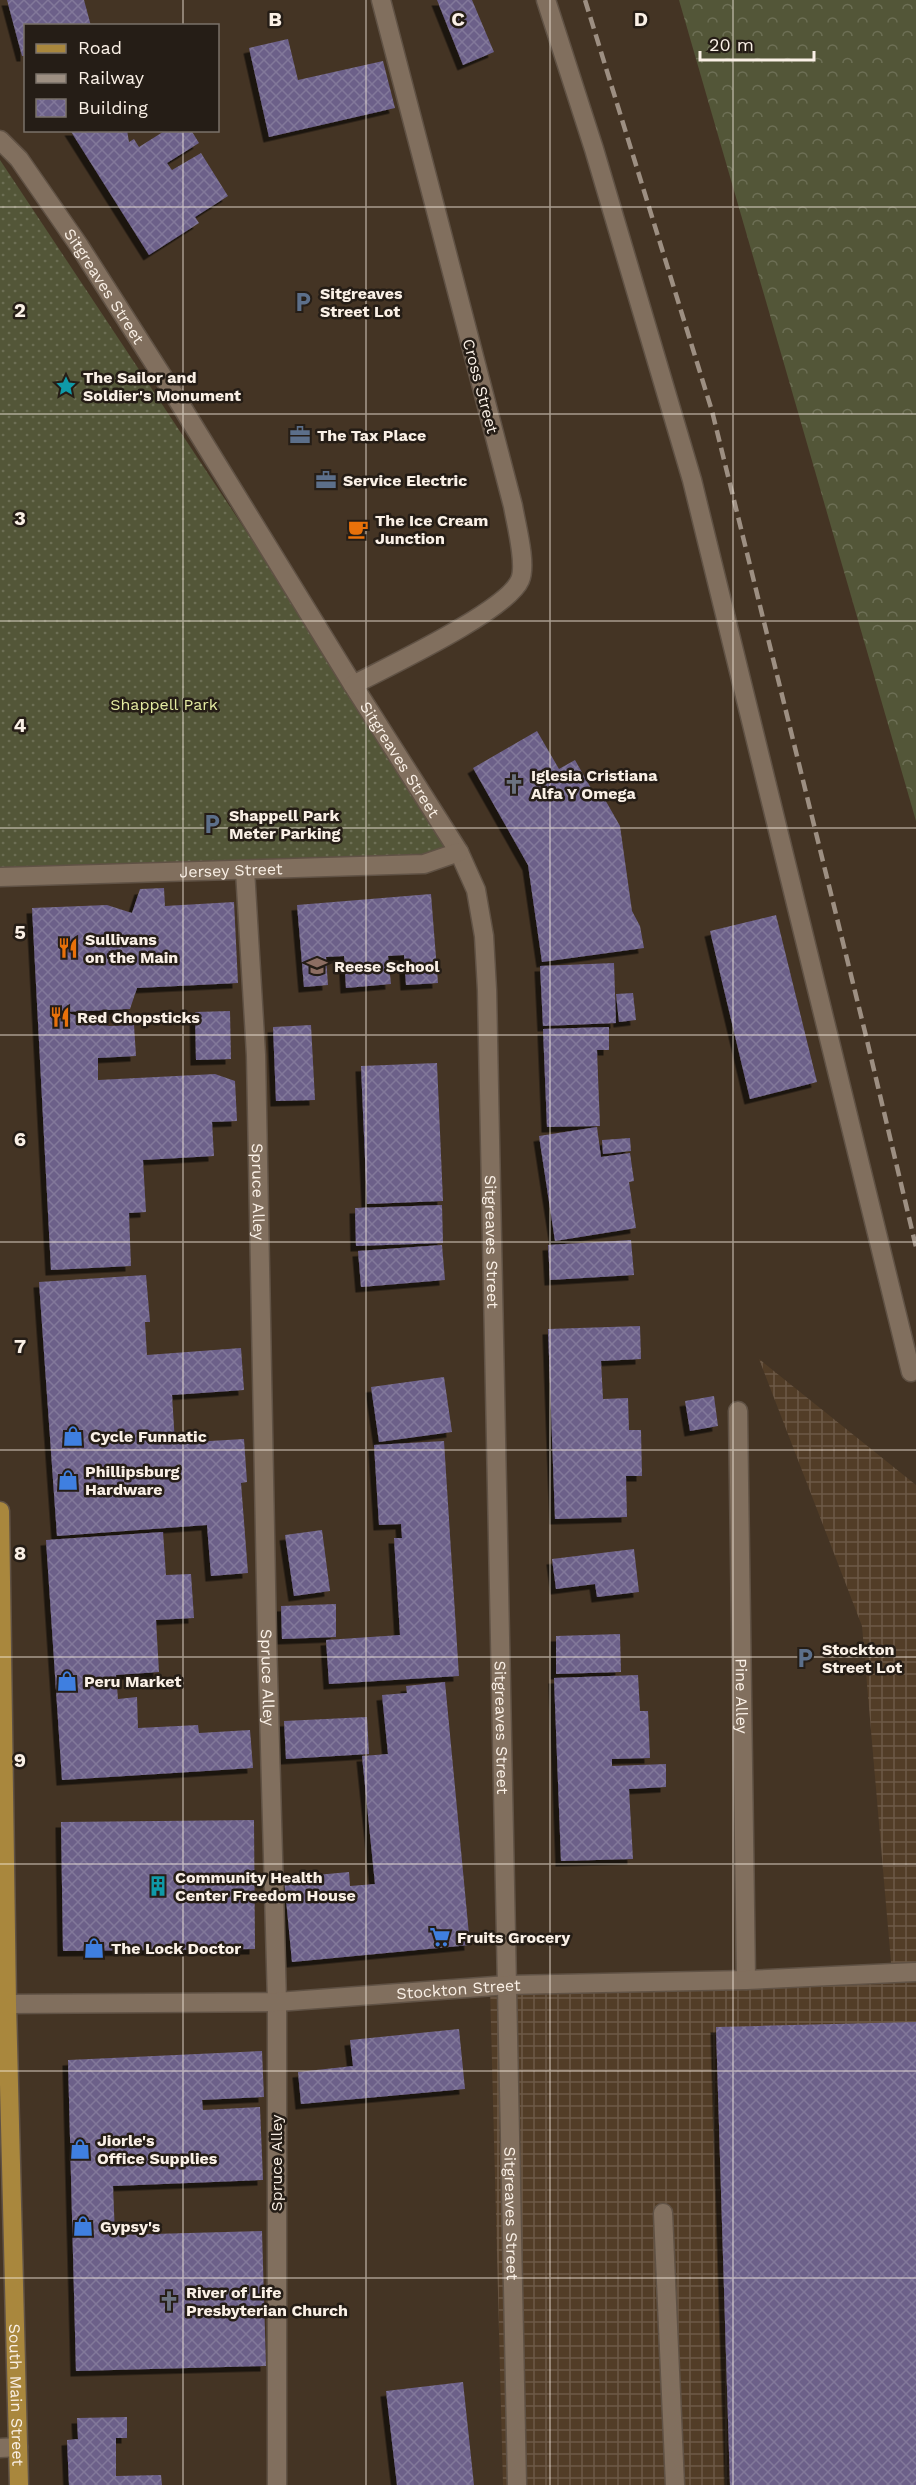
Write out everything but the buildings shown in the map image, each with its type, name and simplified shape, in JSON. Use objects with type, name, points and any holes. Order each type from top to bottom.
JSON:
[{"type":"main road","name":"South Main Street","points":[[0,1511],[9,2447],[19,2485]]},
{"type":"street","name":"Cross Street","points":[[353,685],[467,624],[500,603],[520,579],[522,568],[513,506],[381,0]]},
{"type":"street","points":[[546,0],[594,149],[692,480],[911,1372]]},
{"type":"street","name":"Sitgreaves Street","points":[[0,140],[19,159],[80,246],[459,852],[476,890],[484,936],[487,990],[517,2485]]},
{"type":"street","name":"Jersey Street","points":[[0,878],[424,864],[459,852]]},
{"type":"street","name":"Spruce Alley","points":[[245,870],[256,1055],[267,1638],[277,2002],[277,2485]]},
{"type":"street","name":"Pine Alley","points":[[738,1411],[746,1980]]},
{"type":"street","name":"Stockton Street","points":[[4,2004],[277,2002],[508,1985],[746,1980],[916,1972]]},
{"type":"street","points":[[663,2213],[675,2485]]},
{"type":"shaded area","points":[[759,1359],[916,1485],[916,2485],[503,2485],[490,1986],[892,1974],[862,1626]]},
{"type":"green space","points":[[679,0],[916,0],[916,821]]},
{"type":"green space","name":"Shappell Park","points":[[0,160],[459,852],[0,877]]},
{"type":"railway","points":[[585,0],[712,411],[916,1247]]},
{"type":"place","name":"Sitgreaves Street Lot","points":[[303,302]]},
{"type":"place","name":"The Sailor and Soldier's Monument","points":[[66,386]]},
{"type":"place","name":"The Tax Place","points":[[300,435]]},
{"type":"place","name":"Service Electric","points":[[326,480]]},
{"type":"place","name":"The Ice Cream Junction","points":[[358,529]]},
{"type":"place","name":"Iglesia Cristiana Alfa Y Omega","points":[[514,784]]},
{"type":"place","name":"Shappell Park Meter Parking","points":[[212,824]]},
{"type":"place","name":"Sullivans on the Main","points":[[68,948]]},
{"type":"place","name":"Reese School","points":[[317,966]]},
{"type":"place","name":"Red Chopsticks","points":[[60,1017]]},
{"type":"place","name":"Cycle Funnatic","points":[[73,1436]]},
{"type":"place","name":"Phillipsburg Hardware","points":[[68,1480]]},
{"type":"place","name":"Stockton Street Lot","points":[[805,1658]]},
{"type":"place","name":"Peru Market","points":[[67,1681]]},
{"type":"place","name":"Community Health Center Freedom House","points":[[158,1886]]},
{"type":"place","name":"Fruits Grocery","points":[[440,1937]]},
{"type":"place","name":"The Lock Doctor","points":[[94,1948]]},
{"type":"place","name":"Jiorle's Office Supplies","points":[[80,2149]]},
{"type":"place","name":"Gypsy's","points":[[83,2226]]},
{"type":"place","name":"River of Life Presbyterian Church","points":[[169,2301]]}]
